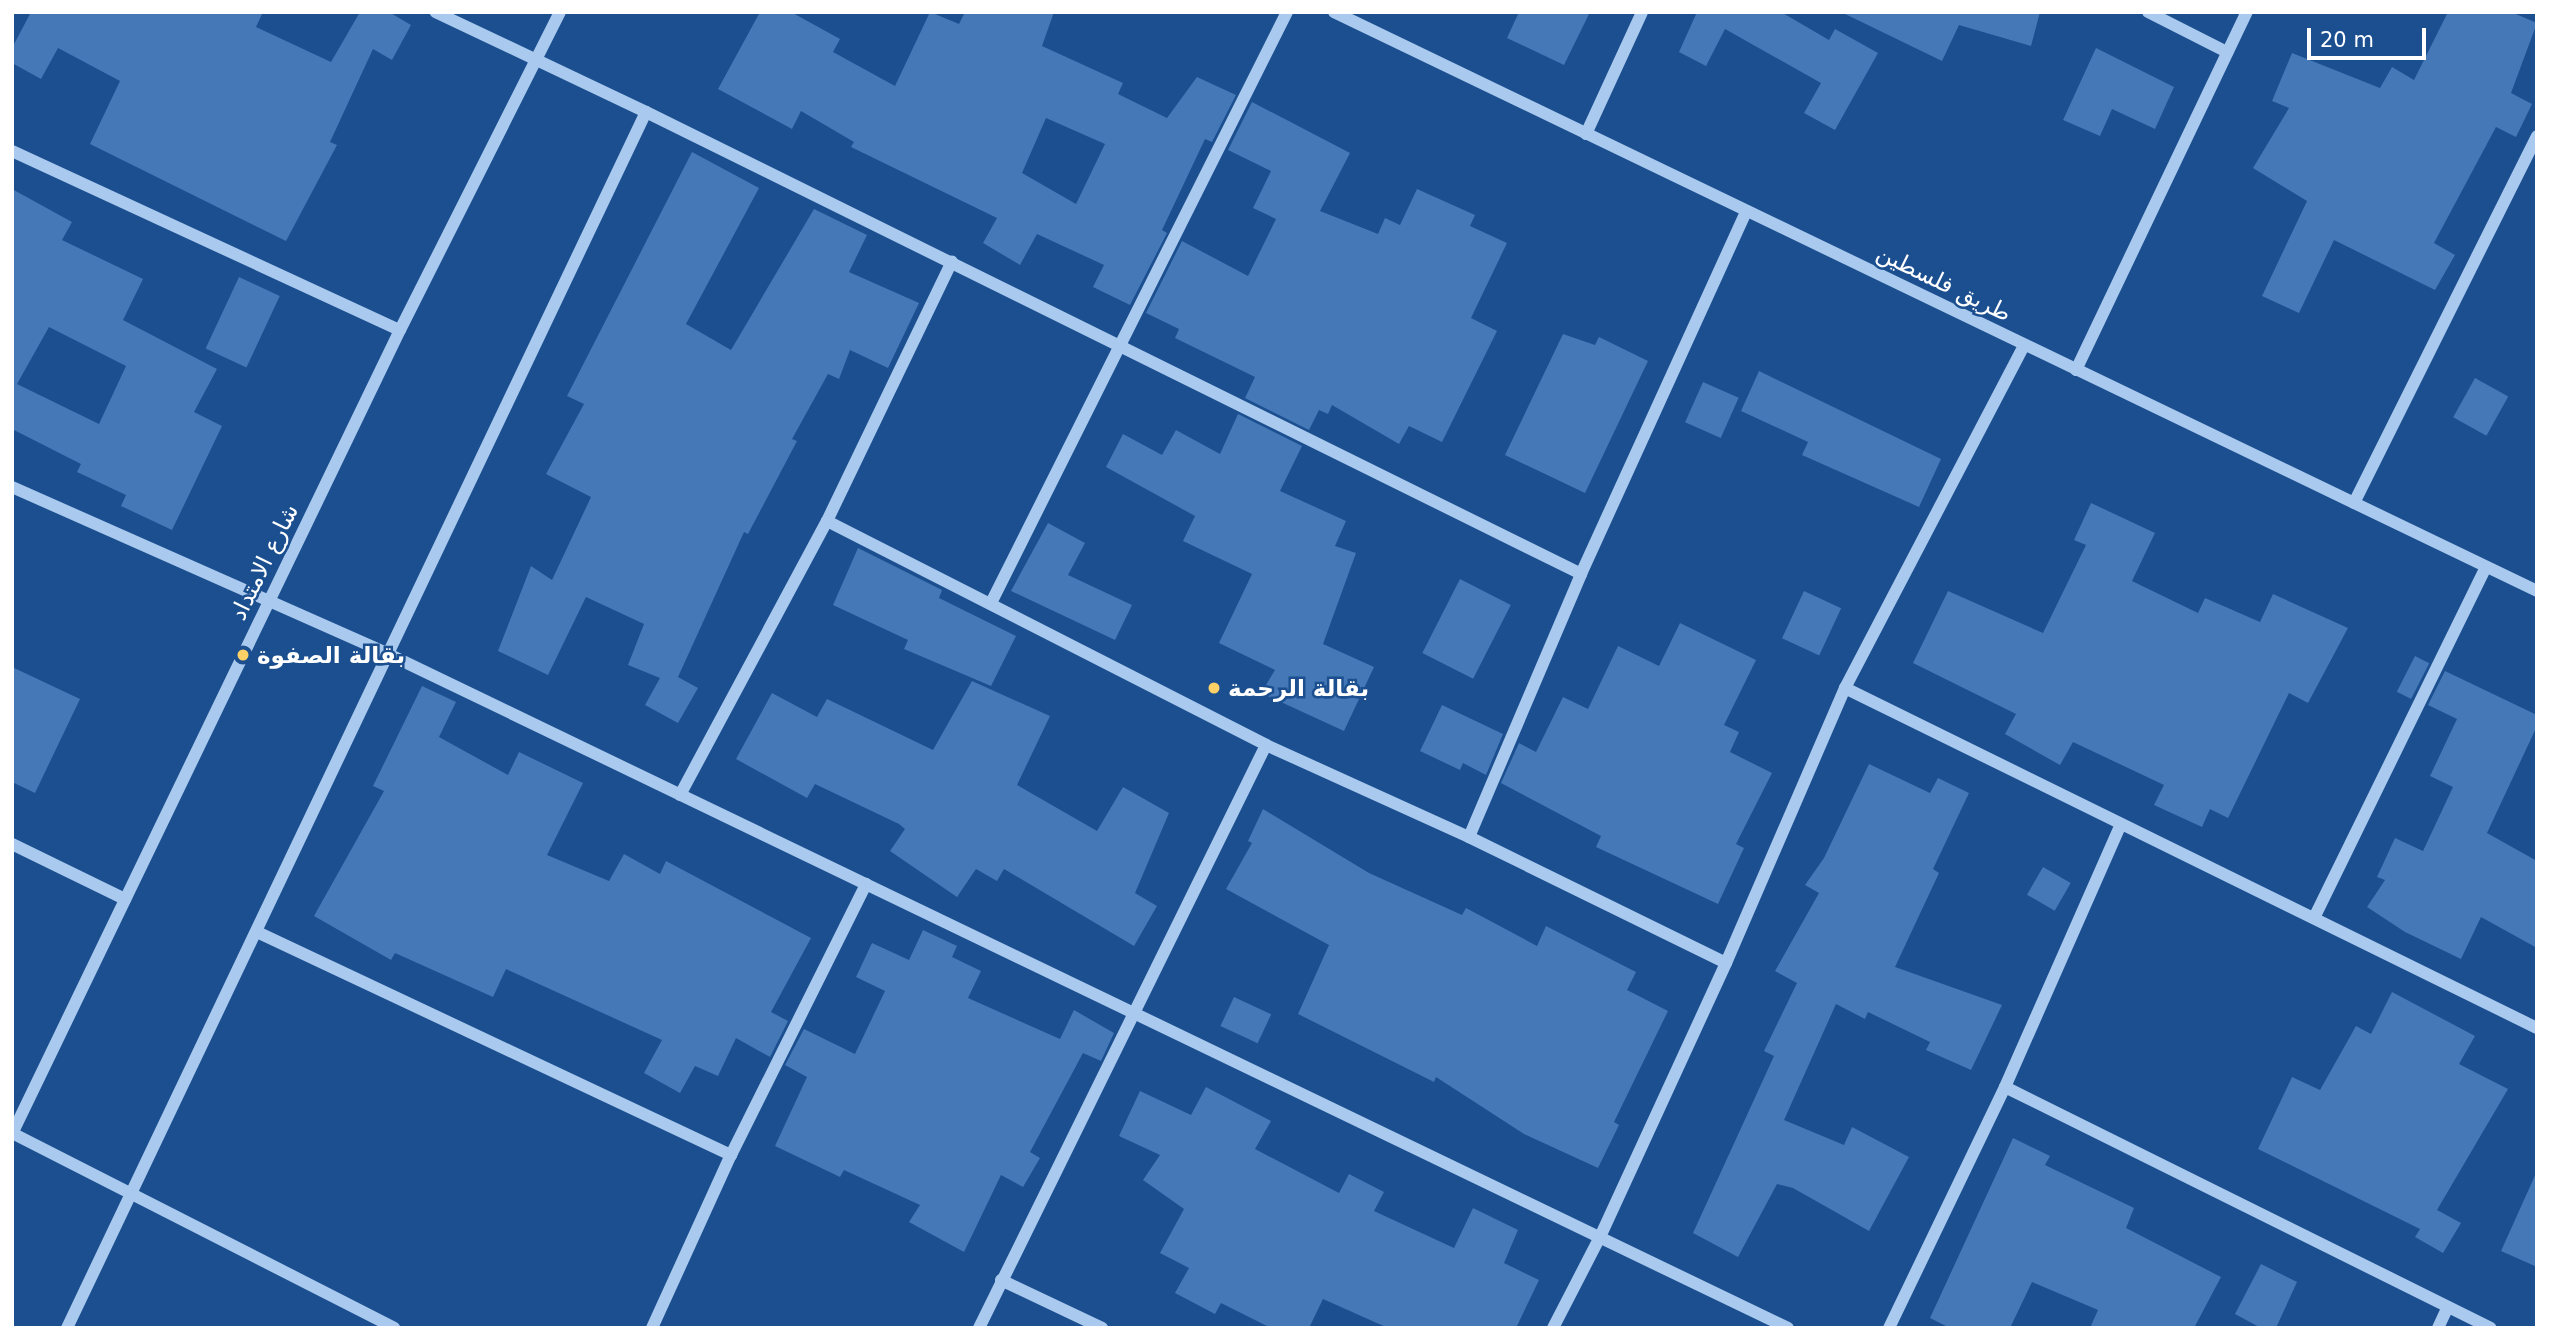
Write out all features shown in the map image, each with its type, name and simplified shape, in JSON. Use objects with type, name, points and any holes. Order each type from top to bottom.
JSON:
[{"type":"street","points":[[435,12],[951,261],[1581,574]]},
{"type":"street","name":"شارع الامتداد","points":[[12,1133],[400,330],[560,12]]},
{"type":"street","points":[[991,603],[1287,12]]},
{"type":"street","name":"طريق فلسطين","points":[[1334,12],[2537,591]]},
{"type":"street","points":[[1586,134],[1642,12]]},
{"type":"street","points":[[2148,12],[2227,52]]},
{"type":"street","points":[[2076,370],[2247,12]]},
{"type":"street","points":[[67,1328],[257,932],[386,653],[646,112]]},
{"type":"street","points":[[2354,503],[2537,136]]},
{"type":"street","points":[[12,151],[400,330]]},
{"type":"street","points":[[1469,837],[1581,574],[1746,212]]},
{"type":"street","points":[[680,795],[827,521],[951,261]]},
{"type":"street","points":[[1553,1328],[1600,1237],[1726,963],[1845,688],[2024,345]]},
{"type":"street","points":[[12,487],[268,603],[386,653],[1788,1328]]},
{"type":"street","points":[[827,521],[1266,745],[1469,837],[1726,963]]},
{"type":"street","points":[[2314,918],[2486,567]]},
{"type":"street","points":[[1845,688],[2537,1028]]},
{"type":"street","points":[[979,1328],[1266,745]]},
{"type":"street","points":[[1889,1328],[2005,1087],[2121,824]]},
{"type":"street","points":[[12,844],[125,899]]},
{"type":"street","points":[[652,1328],[731,1155],[866,884]]},
{"type":"street","points":[[257,932],[731,1155]]},
{"type":"street","points":[[2005,1087],[2491,1328]]},
{"type":"street","points":[[12,1133],[394,1328]]},
{"type":"street","points":[[1001,1280],[1102,1328]]},
{"type":"street","points":[[2438,1328],[2448,1307]]},
{"type":"building","points":[[31,12],[263,12],[256,27],[331,62],[360,12],[389,12],[411,25],[392,60],[373,49],[330,142],[337,145],[286,241],[90,144],[120,81],[58,48],[41,79],[12,63],[12,48]]},
{"type":"building","points":[[760,12],[791,12],[840,39],[833,52],[895,86],[930,12],[959,24],[965,12],[1054,12],[1042,46],[1123,83],[1118,94],[1167,118],[1197,77],[1236,95],[1212,142],[1205,139],[1162,230],[1167,233],[1130,305],[1093,287],[1104,265],[1037,234],[1020,265],[983,243],[997,218],[851,147],[854,142],[801,111],[792,129],[718,89]],"holes":[[[1046,118],[1105,144],[1076,204],[1022,173]]]},
{"type":"building","points":[[1519,12],[1590,12],[1564,65],[1507,38]]},
{"type":"building","points":[[1697,12],[1781,12],[1829,40],[1835,29],[1878,53],[1835,130],[1804,113],[1821,83],[1725,29],[1706,66],[1679,52]]},
{"type":"building","points":[[1841,12],[2040,12],[2031,46],[1959,25],[1942,61]]},
{"type":"building","points":[[2448,12],[2511,12],[2537,23],[2511,93],[2532,104],[2516,137],[2496,127],[2434,243],[2455,255],[2435,290],[2334,240],[2299,313],[2262,296],[2307,201],[2253,168],[2289,108],[2272,101],[2292,53],[2380,88],[2392,67],[2414,80]]},
{"type":"building","points":[[2096,48],[2174,87],[2155,129],[2112,109],[2100,136],[2063,120]]},
{"type":"building","points":[[1252,102],[1350,153],[1320,211],[1378,234],[1385,218],[1400,225],[1417,189],[1475,215],[1470,226],[1507,243],[1471,318],[1497,331],[1442,442],[1409,426],[1399,444],[1332,405],[1328,414],[1319,410],[1309,430],[1245,398],[1255,377],[1175,338],[1179,329],[1146,313],[1182,241],[1248,276],[1276,219],[1253,208],[1271,171],[1228,150]]},
{"type":"building","points":[[692,152],[759,188],[686,324],[731,350],[814,209],[867,235],[849,272],[919,303],[888,368],[850,350],[839,379],[828,374],[792,439],[797,441],[748,534],[744,532],[678,677],[698,688],[678,723],[645,705],[660,678],[628,665],[644,624],[586,597],[548,675],[498,651],[531,566],[552,580],[591,497],[546,474],[584,404],[567,396]]},
{"type":"building","points":[[12,189],[72,222],[62,240],[143,279],[123,320],[217,369],[194,412],[222,426],[172,530],[121,506],[126,495],[77,472],[81,464],[12,429]],"holes":[[[49,327],[126,366],[99,424],[17,384]]]},
{"type":"building","points":[[239,277],[280,296],[246,368],[206,349]]},
{"type":"building","points":[[1563,334],[1595,345],[1599,337],[1648,361],[1585,493],[1505,455]]},
{"type":"building","points":[[1759,371],[1941,459],[1919,507],[1802,455],[1808,442],[1741,411]]},
{"type":"building","points":[[2475,378],[2508,396],[2486,436],[2453,417]]},
{"type":"building","points":[[1703,382],[1739,398],[1721,438],[1685,422]]},
{"type":"building","points":[[1238,414],[1302,446],[1280,491],[1346,521],[1335,546],[1356,553],[1323,644],[1374,667],[1344,731],[1261,693],[1275,670],[1219,643],[1252,574],[1183,541],[1195,516],[1106,467],[1123,434],[1162,455],[1176,430],[1220,454]]},
{"type":"building","points":[[2091,503],[2155,533],[2132,581],[2198,613],[2205,598],[2260,622],[2273,594],[2348,628],[2308,703],[2289,693],[2228,818],[2210,809],[2202,827],[2154,805],[2164,785],[2073,742],[2060,765],[2005,734],[2016,714],[1913,663],[1948,591],[2043,633],[2086,545],[2074,540]]},
{"type":"building","points":[[1048,523],[1085,543],[1068,575],[1132,605],[1115,640],[1011,591]]},
{"type":"building","points":[[858,548],[942,590],[939,598],[1016,636],[991,686],[904,649],[908,640],[833,605]]},
{"type":"building","points":[[1460,579],[1511,605],[1473,679],[1422,653]]},
{"type":"building","points":[[1804,591],[1841,608],[1819,655],[1782,638]]},
{"type":"building","points":[[1680,623],[1756,660],[1724,725],[1739,732],[1730,752],[1772,773],[1736,844],[1744,848],[1718,904],[1596,847],[1601,836],[1501,783],[1519,743],[1536,752],[1563,697],[1588,709],[1618,646],[1659,666]]},
{"type":"building","points":[[2415,656],[2429,663],[2411,699],[2397,692]]},
{"type":"building","points":[[12,667],[80,699],[35,793],[12,782]]},
{"type":"building","points":[[2445,671],[2537,715],[2537,726],[2487,833],[2537,861],[2537,948],[2481,917],[2461,959],[2405,932],[2367,907],[2385,880],[2377,877],[2395,838],[2423,851],[2453,787],[2430,776],[2457,719],[2428,705]]},
{"type":"building","points":[[972,681],[1050,716],[1017,785],[1097,831],[1123,787],[1169,813],[1135,893],[1157,906],[1134,946],[1004,869],[997,881],[976,869],[957,897],[890,851],[905,829],[899,824],[815,784],[807,798],[736,759],[772,693],[817,717],[827,699],[933,750]]},
{"type":"building","points":[[422,686],[456,702],[439,737],[508,775],[519,752],[583,783],[547,855],[609,881],[624,854],[660,874],[666,861],[811,938],[771,1012],[788,1021],[770,1057],[736,1038],[718,1076],[695,1066],[680,1093],[644,1073],[662,1040],[506,969],[493,997],[395,953],[391,960],[314,916],[384,791],[373,786]]},
{"type":"building","points":[[1442,705],[1503,734],[1486,775],[1463,763],[1460,770],[1420,751]]},
{"type":"building","points":[[1869,764],[1930,793],[1938,778],[1969,793],[1933,869],[1939,873],[1895,967],[2002,1005],[1971,1070],[1926,1050],[1930,1042],[1868,1012],[1865,1019],[1836,1004],[1784,1120],[1844,1145],[1852,1127],[1909,1157],[1869,1231],[1793,1188],[1777,1184],[1738,1257],[1693,1233],[1774,1056],[1764,1051],[1797,983],[1775,971],[1819,893],[1805,885],[1824,858]]},
{"type":"building","points":[[1263,809],[1369,873],[1462,915],[1466,908],[1537,946],[1546,926],[1636,972],[1627,990],[1668,1011],[1614,1122],[1619,1125],[1598,1168],[1524,1134],[1436,1077],[1434,1082],[1298,1014],[1329,945],[1226,889],[1252,843],[1248,841]]},
{"type":"building","points":[[2043,867],[2071,883],[2055,911],[2027,895]]},
{"type":"building","points":[[923,930],[957,946],[952,957],[981,971],[968,998],[1060,1039],[1074,1010],[1114,1033],[1101,1061],[1083,1053],[1030,1152],[1040,1158],[1023,1187],[1001,1175],[964,1252],[909,1222],[920,1205],[844,1170],[840,1177],[775,1146],[807,1077],[785,1065],[804,1029],[855,1054],[885,991],[856,977],[872,943],[909,960]]},
{"type":"building","points":[[2392,992],[2475,1036],[2459,1064],[2508,1089],[2437,1210],[2461,1223],[2443,1253],[2415,1237],[2420,1229],[2258,1149],[2292,1077],[2320,1090],[2356,1026],[2371,1034]]},
{"type":"building","points":[[1234,997],[1271,1014],[1258,1043],[1220,1026]]},
{"type":"building","points":[[1206,1087],[1271,1121],[1255,1149],[1339,1193],[1349,1174],[1384,1192],[1374,1211],[1454,1248],[1473,1208],[1518,1230],[1504,1263],[1539,1280],[1516,1328],[1388,1328],[1323,1299],[1309,1328],[1271,1328],[1221,1303],[1215,1314],[1175,1293],[1189,1268],[1160,1253],[1184,1209],[1143,1180],[1160,1155],[1119,1136],[1140,1091],[1191,1115]]},
{"type":"building","points":[[2013,1138],[2050,1156],[2045,1165],[2134,1208],[2126,1228],[2221,1277],[2194,1328],[2090,1328],[2098,1310],[2032,1282],[2010,1328],[1950,1328],[1930,1318]]},
{"type":"building","points":[[2537,1171],[2537,1267],[2501,1251]]},
{"type":"building","points":[[2261,1264],[2297,1282],[2276,1328],[2261,1328],[2235,1314]]},
{"type":"place","name":"بقالة الصفوة","points":[[243,655]]},
{"type":"place","name":"بقالة الرحمة","points":[[1214,688]]}]
